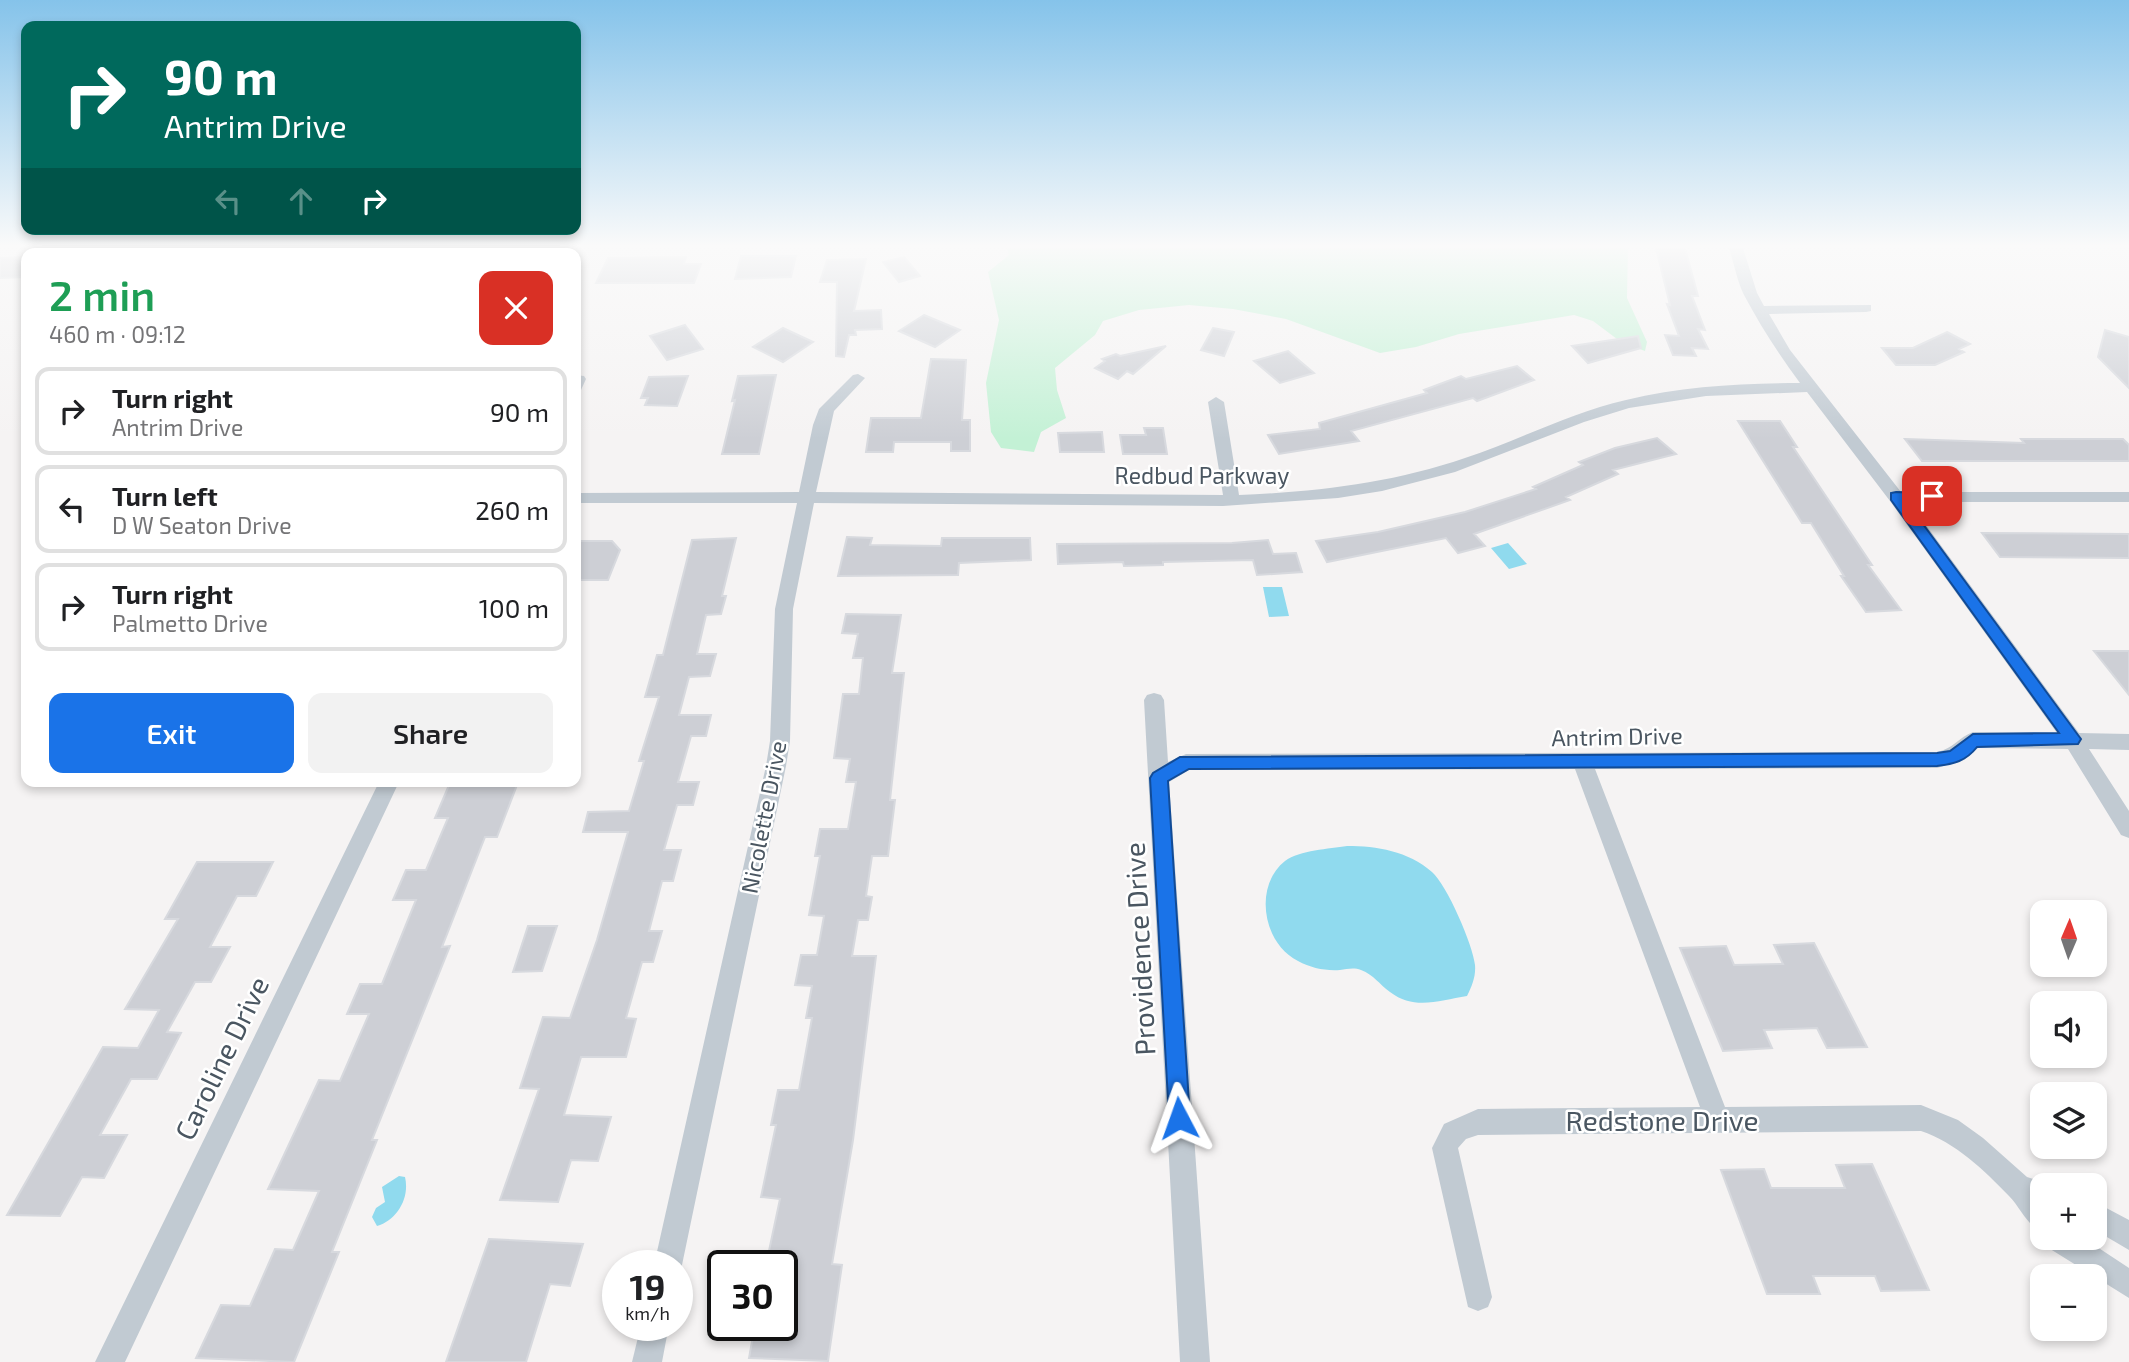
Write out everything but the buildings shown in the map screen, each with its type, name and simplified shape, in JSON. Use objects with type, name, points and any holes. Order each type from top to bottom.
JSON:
[{"type":"street","points":[[1760,312],[1784,351],[1896,496],[2073,739],[2129,829]]},
{"type":"street","name":"Nicolette Drive","points":[[671,1250],[776,766],[780,741],[784,610],[808,497],[827,409],[858,378]]},
{"type":"street","name":"Redbud Parkway","points":[[581,498],[1232,500],[1301,497],[1377,487],[1437,472],[1511,447],[1598,412],[1653,398],[1719,390],[1813,387]]},
{"type":"street","points":[[1216,402],[1232,500]]},
{"type":"street","points":[[1896,496],[2129,497]]},
{"type":"street","name":"Providence Drive","points":[[1154,700],[1195,1362]]},
{"type":"street","points":[[2073,739],[2129,742]]},
{"type":"street","name":"Antrim Drive","points":[[1159,778],[1186,762],[1937,760],[1954,757],[1965,751],[1973,740],[2073,739]]},
{"type":"street","points":[[1582,761],[1718,1121]]},
{"type":"street","name":"Caroline Drive","points":[[110,1362],[387,787]]},
{"type":"street","name":"Redstone Drive","points":[[1478,1297],[1445,1148],[1450,1135],[1462,1126],[1478,1122],[1921,1118],[1936,1122],[1958,1136],[2030,1190]]},
{"type":"street","points":[[2107,1222],[2129,1236]]},
{"type":"street","points":[[2077,1250],[2129,1284]]},
{"type":"street","points":[[648,1362],[653,1341]]},
{"type":"green space","points":[[997,312],[1134,312],[1103,321],[1095,335],[1055,368],[1057,390],[1066,418],[1041,432],[1034,452],[1001,448],[991,432],[986,383],[999,320]]},
{"type":"green space","points":[[1247,312],[1633,312],[1647,342],[1645,351],[1621,342],[1593,321],[1574,315],[1459,334],[1416,347],[1380,353],[1286,319]]},
{"type":"water","points":[[1508,543],[1527,564],[1509,569],[1491,548]]},
{"type":"water","points":[[1263,587],[1282,587],[1289,616],[1269,617]]},
{"type":"water","points":[[1347,846],[1370,847],[1402,855],[1423,865],[1438,879],[1458,916],[1473,956],[1475,973],[1467,996],[1428,1003],[1409,1001],[1390,992],[1366,972],[1353,968],[1340,970],[1313,967],[1286,953],[1277,942],[1266,914],[1269,885],[1275,872],[1285,861],[1298,854]]},
{"type":"water","points":[[399,1176],[405,1177],[404,1200],[391,1219],[377,1226],[372,1217],[376,1208],[385,1202],[382,1187]]},
{"type":"route","points":[[1179,1118],[1159,778],[1186,762],[1824,758],[1937,760],[1954,757],[1965,751],[1973,740],[2073,739],[1896,496],[1932,496]]}]
